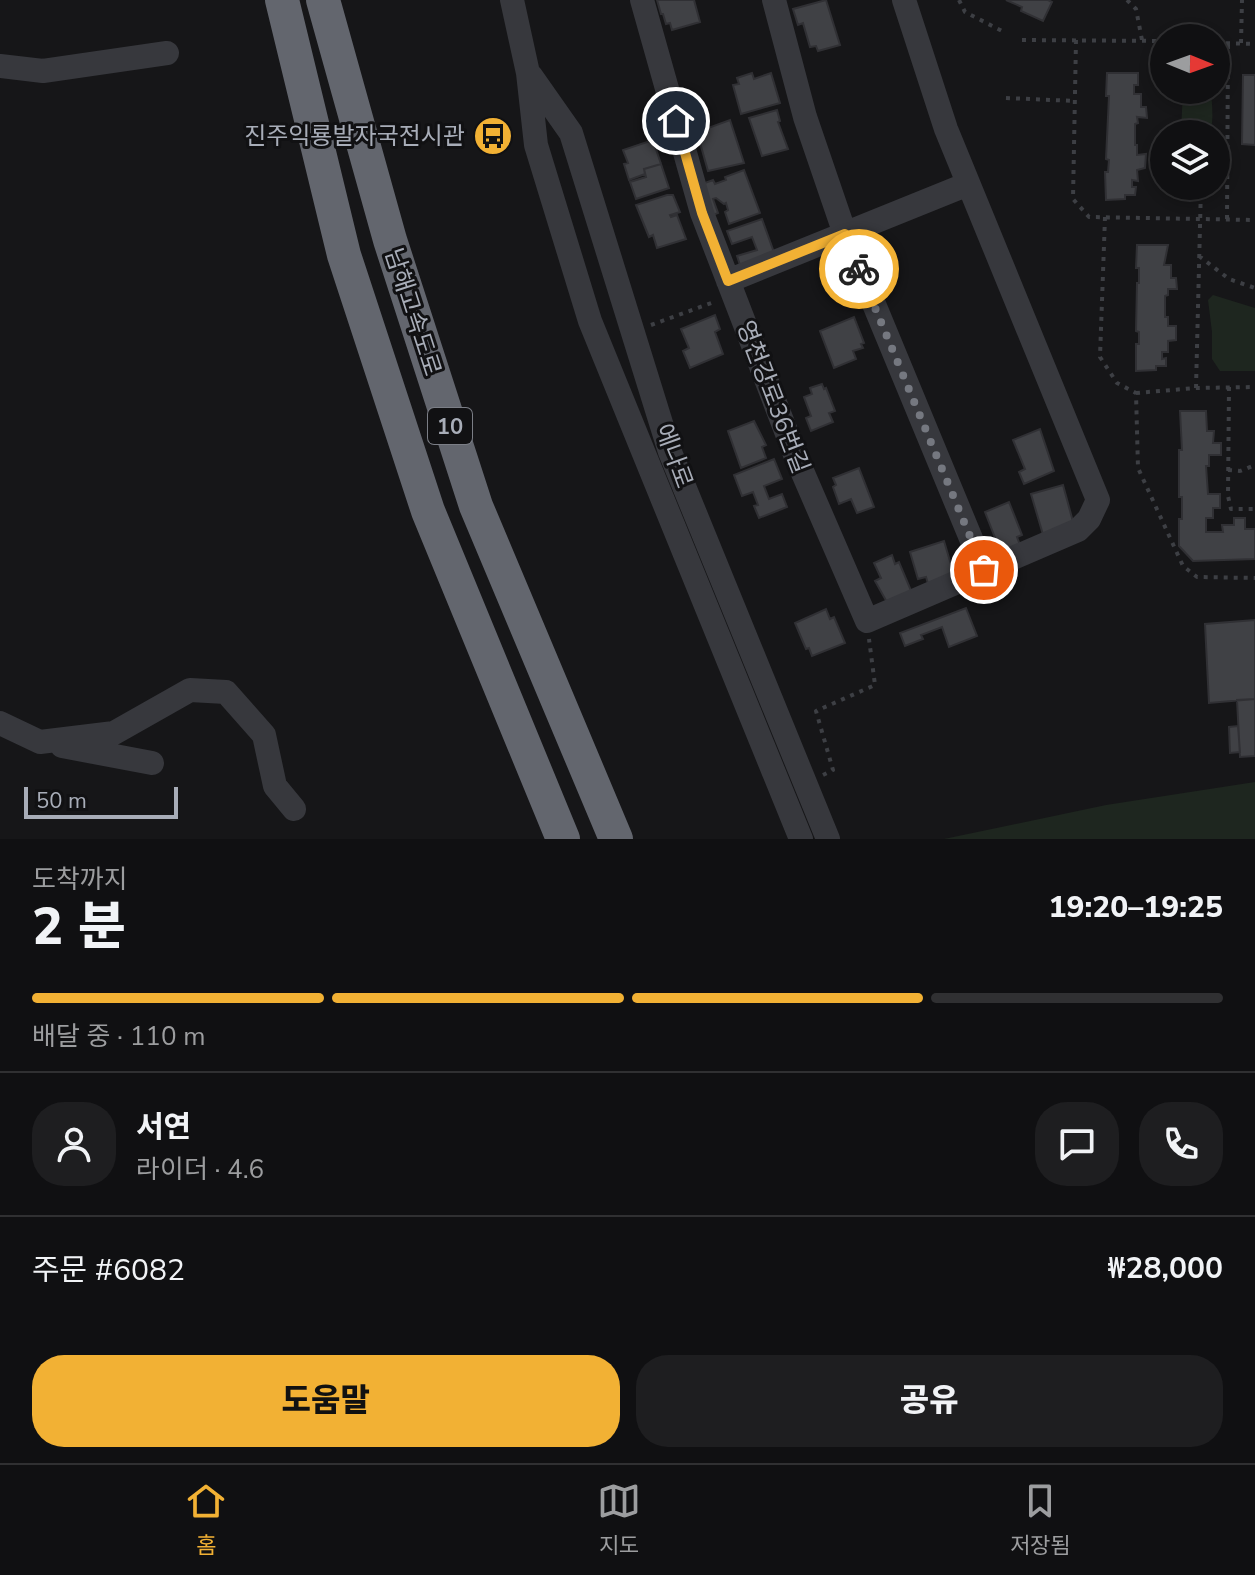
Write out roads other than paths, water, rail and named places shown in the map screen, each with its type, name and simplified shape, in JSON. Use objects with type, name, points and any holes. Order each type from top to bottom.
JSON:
[{"type":"highway","name":"남해고속도로","points":[[282,0],[344,255],[428,511],[563,839]]},
{"type":"highway","name":"남해고속도로","points":[[323,0],[390,240],[476,506],[616,839]]},
{"type":"street","name":"에나로","points":[[512,0],[528,73],[536,145],[590,321],[801,839]]},
{"type":"street","name":"영천강로36번길","points":[[642,0],[702,213],[796,457],[867,621],[984,570]]},
{"type":"street","points":[[774,0],[805,117],[845,234],[984,570],[1078,530],[1089,519],[1098,500],[946,129],[904,0]]},
{"type":"street","points":[[0,66],[43,71],[167,53]]},
{"type":"street","name":"에나로","points":[[528,73],[571,133],[670,452],[828,839]]},
{"type":"street","points":[[731,288],[845,234],[968,184]]},
{"type":"street","points":[[40,742],[114,733],[190,690],[226,692],[264,735],[275,786],[294,809]]},
{"type":"street","points":[[0,723],[40,742],[152,763]]},
{"type":"place","name":"진주익룡발자국전시관","points":[[493,136]]}]
